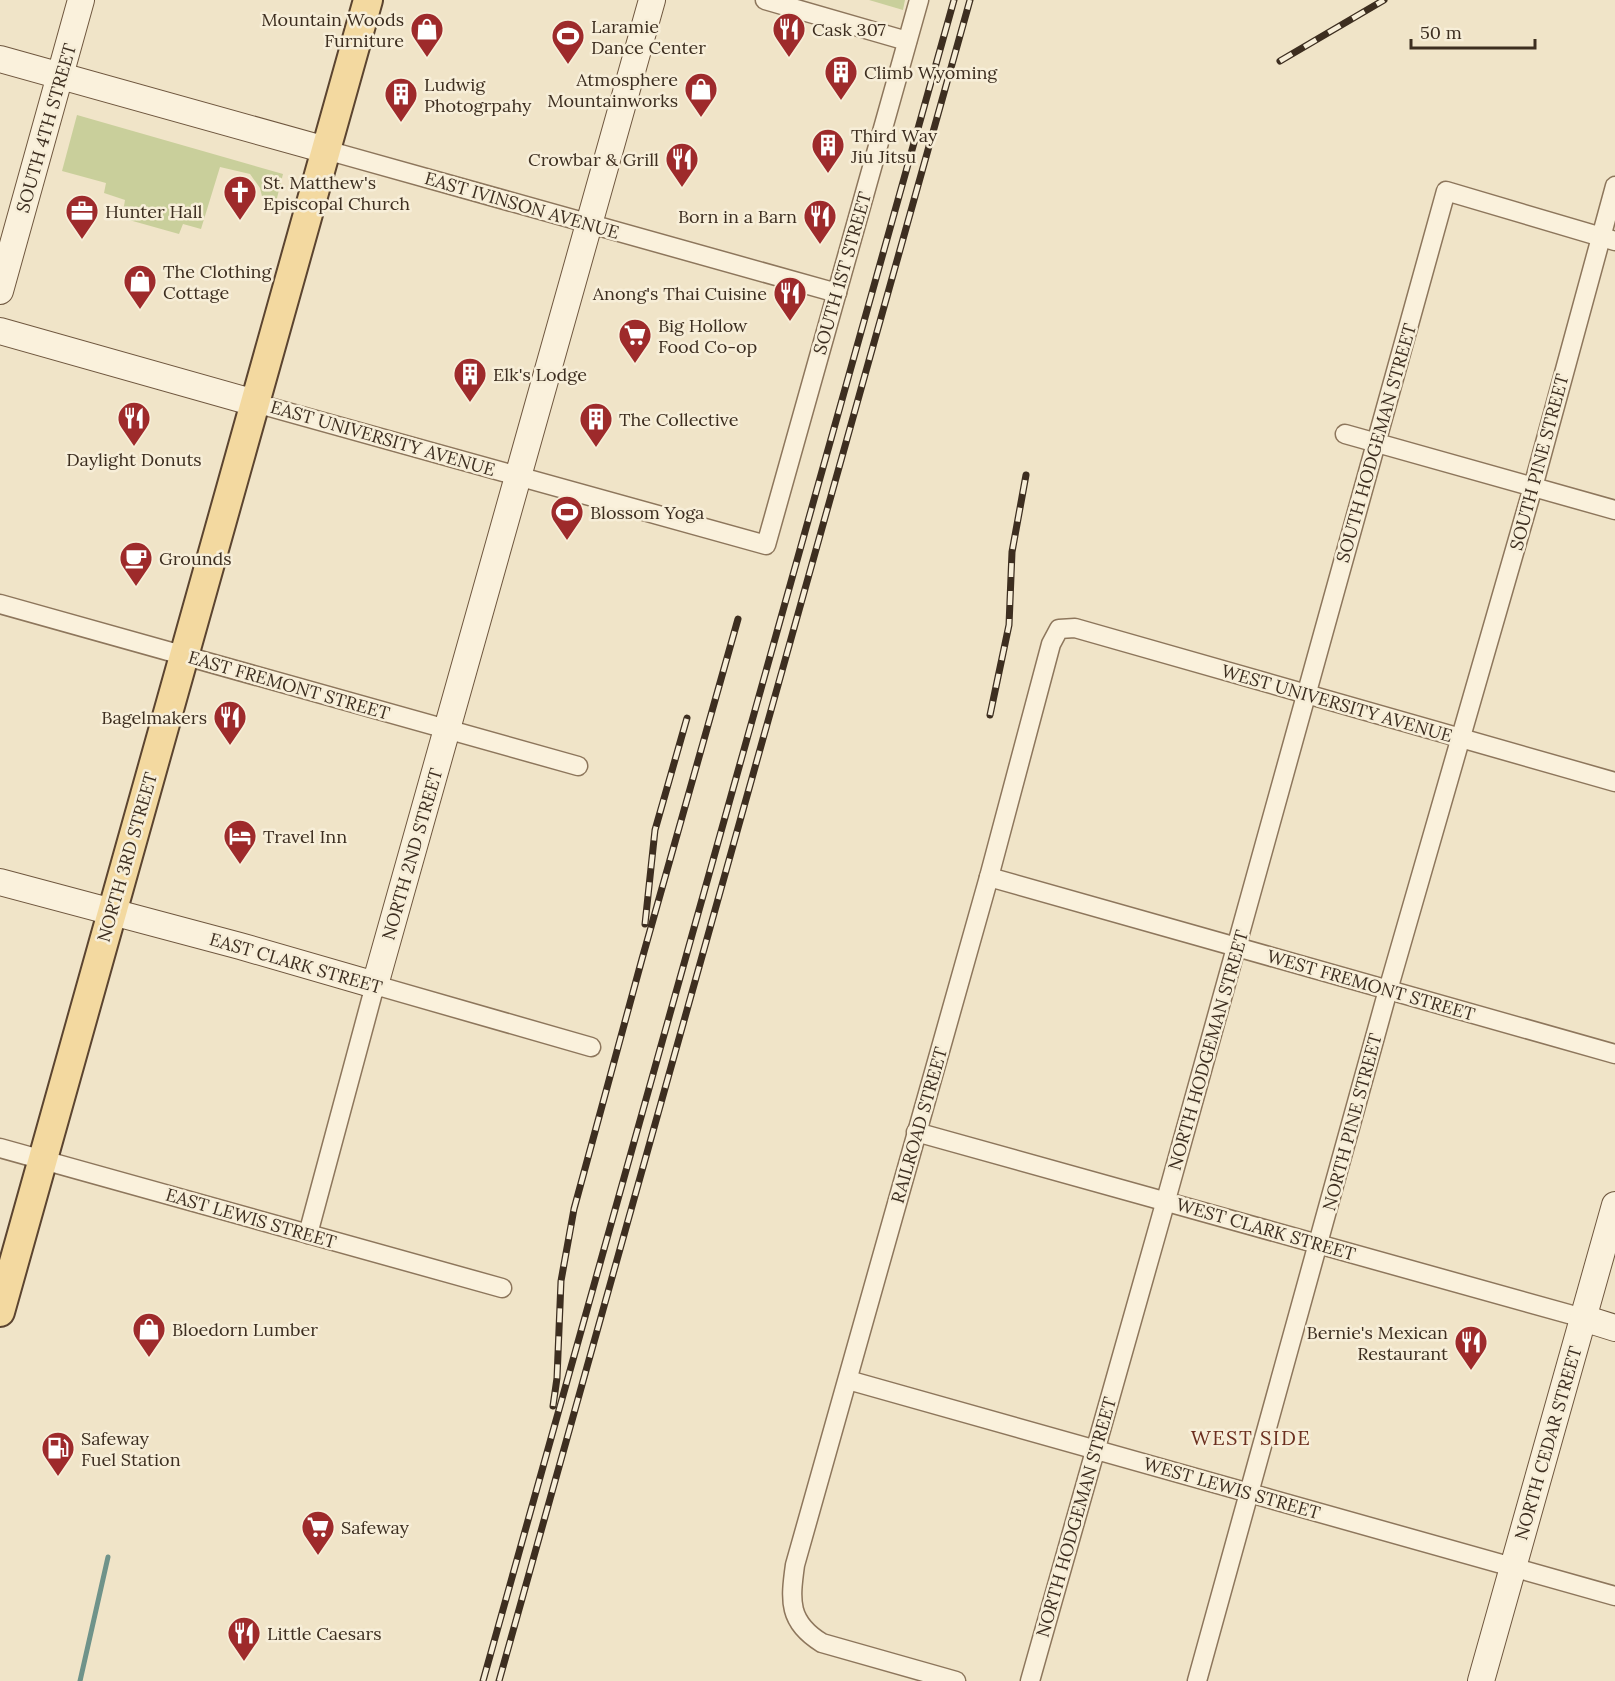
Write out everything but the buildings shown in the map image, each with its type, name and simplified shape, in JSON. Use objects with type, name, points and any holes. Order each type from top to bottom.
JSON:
[{"type":"main road","name":"NORTH 3RD STREET","points":[[0,1312],[368,0]]},
{"type":"street","name":"SOUTH 4TH STREET","points":[[0,291],[81,0]]},
{"type":"street","name":"NORTH 2ND STREET","points":[[309,1234],[375,985],[652,0]]},
{"type":"street","points":[[765,0],[907,41]]},
{"type":"street","name":"SOUTH 1ST STREET","points":[[766,545],[918,0]]},
{"type":"street","name":"EAST IVINSON AVENUE","points":[[0,59],[837,293]]},
{"type":"street","name":"SOUTH PINE STREET","points":[[1462,738],[1533,487],[1608,239],[1615,186]]},
{"type":"street","name":"SOUTH HODGEMAN STREET","points":[[1306,695],[1446,191],[1608,239]]},
{"type":"street","name":"EAST UNIVERSITY AVENUE","points":[[0,331],[766,545]]},
{"type":"street","points":[[1345,434],[1615,510]]},
{"type":"street","name":"EAST FREMONT STREET","points":[[0,604],[578,766]]},
{"type":"street","name":"WEST UNIVERSITY AVENUE","points":[[1059,629],[1075,628],[1615,782]]},
{"type":"street","name":"RAILROAD STREET","points":[[956,1681],[822,1643],[807,1634],[798,1622],[793,1605],[795,1565],[989,877],[1051,644],[1059,629]]},
{"type":"street","name":"NORTH HODGEMAN STREET","points":[[1030,1681],[1306,695]]},
{"type":"street","name":"NORTH PINE STREET","points":[[1197,1681],[1388,990],[1462,738]]},
{"type":"street","name":"WEST FREMONT STREET","points":[[989,877],[1615,1054]]},
{"type":"street","name":"EAST CLARK STREET","points":[[0,882],[591,1047]]},
{"type":"street","name":"WEST CLARK STREET","points":[[916,1132],[1166,1200],[1615,1328]]},
{"type":"street","name":"EAST LEWIS STREET","points":[[0,1148],[502,1288]]},
{"type":"street","name":"NORTH CEDAR STREET","points":[[1481,1681],[1615,1205]]},
{"type":"street","name":"WEST LEWIS STREET","points":[[848,1380],[1615,1596]]},
{"type":"green space","points":[[869,0],[905,0],[903,10]]},
{"type":"green space","points":[[77,115],[283,174],[274,210],[264,205],[260,188],[250,174],[220,167],[201,229],[183,224],[179,234],[122,218],[125,200],[104,193],[106,183],[62,171]]},
{"type":"waterway","points":[[80,1681],[108,1557]]},
{"type":"railway","points":[[483,1681],[954,0]]},
{"type":"railway","points":[[499,1681],[970,0]]},
{"type":"railway","points":[[1280,61],[1384,0]]},
{"type":"railway","points":[[990,715],[1009,625],[1012,552],[1026,475]]},
{"type":"railway","points":[[553,1406],[557,1378],[561,1281],[574,1209],[738,619]]},
{"type":"railway","points":[[645,924],[655,830],[687,718]]},
{"type":"place","name":"Mountain Woods Furniture","points":[[427,58]]},
{"type":"place","name":"Cask 307","points":[[789,58]]},
{"type":"place","name":"Laramie Dance Center","points":[[568,65]]},
{"type":"place","name":"Climb Wyoming","points":[[841,101]]},
{"type":"place","name":"Atmosphere Mountainworks","points":[[701,118]]},
{"type":"place","name":"Ludwig Photogrpahy","points":[[401,123]]},
{"type":"place","name":"Third Way Jiu Jitsu","points":[[828,174]]},
{"type":"place","name":"Crowbar & Grill","points":[[682,188]]},
{"type":"place","name":"St. Matthew's Episcopal Church","points":[[240,221]]},
{"type":"place","name":"Hunter Hall","points":[[82,240]]},
{"type":"place","name":"Born in a Barn","points":[[820,245]]},
{"type":"place","name":"The Clothing Cottage","points":[[140,310]]},
{"type":"place","name":"Anong's Thai Cuisine","points":[[790,322]]},
{"type":"place","name":"Big Hollow Food Co-op","points":[[635,364]]},
{"type":"place","name":"Elk's Lodge","points":[[470,403]]},
{"type":"place","name":"Daylight Donuts","points":[[134,447]]},
{"type":"place","name":"The Collective","points":[[596,448]]},
{"type":"place","name":"Blossom Yoga","points":[[567,541]]},
{"type":"place","name":"Grounds","points":[[136,587]]},
{"type":"place","name":"Bagelmakers","points":[[230,746]]},
{"type":"place","name":"Travel Inn","points":[[240,865]]},
{"type":"place","name":"Bloedorn Lumber","points":[[149,1358]]},
{"type":"place","name":"Bernie's Mexican Restaurant","points":[[1471,1371]]},
{"type":"place","name":"Safeway Fuel Station","points":[[58,1477]]},
{"type":"place","name":"Safeway","points":[[318,1556]]},
{"type":"place","name":"Little Caesars","points":[[244,1662]]},
{"type":"district","name":"WEST SIDE","points":[[1251,1437]]}]
